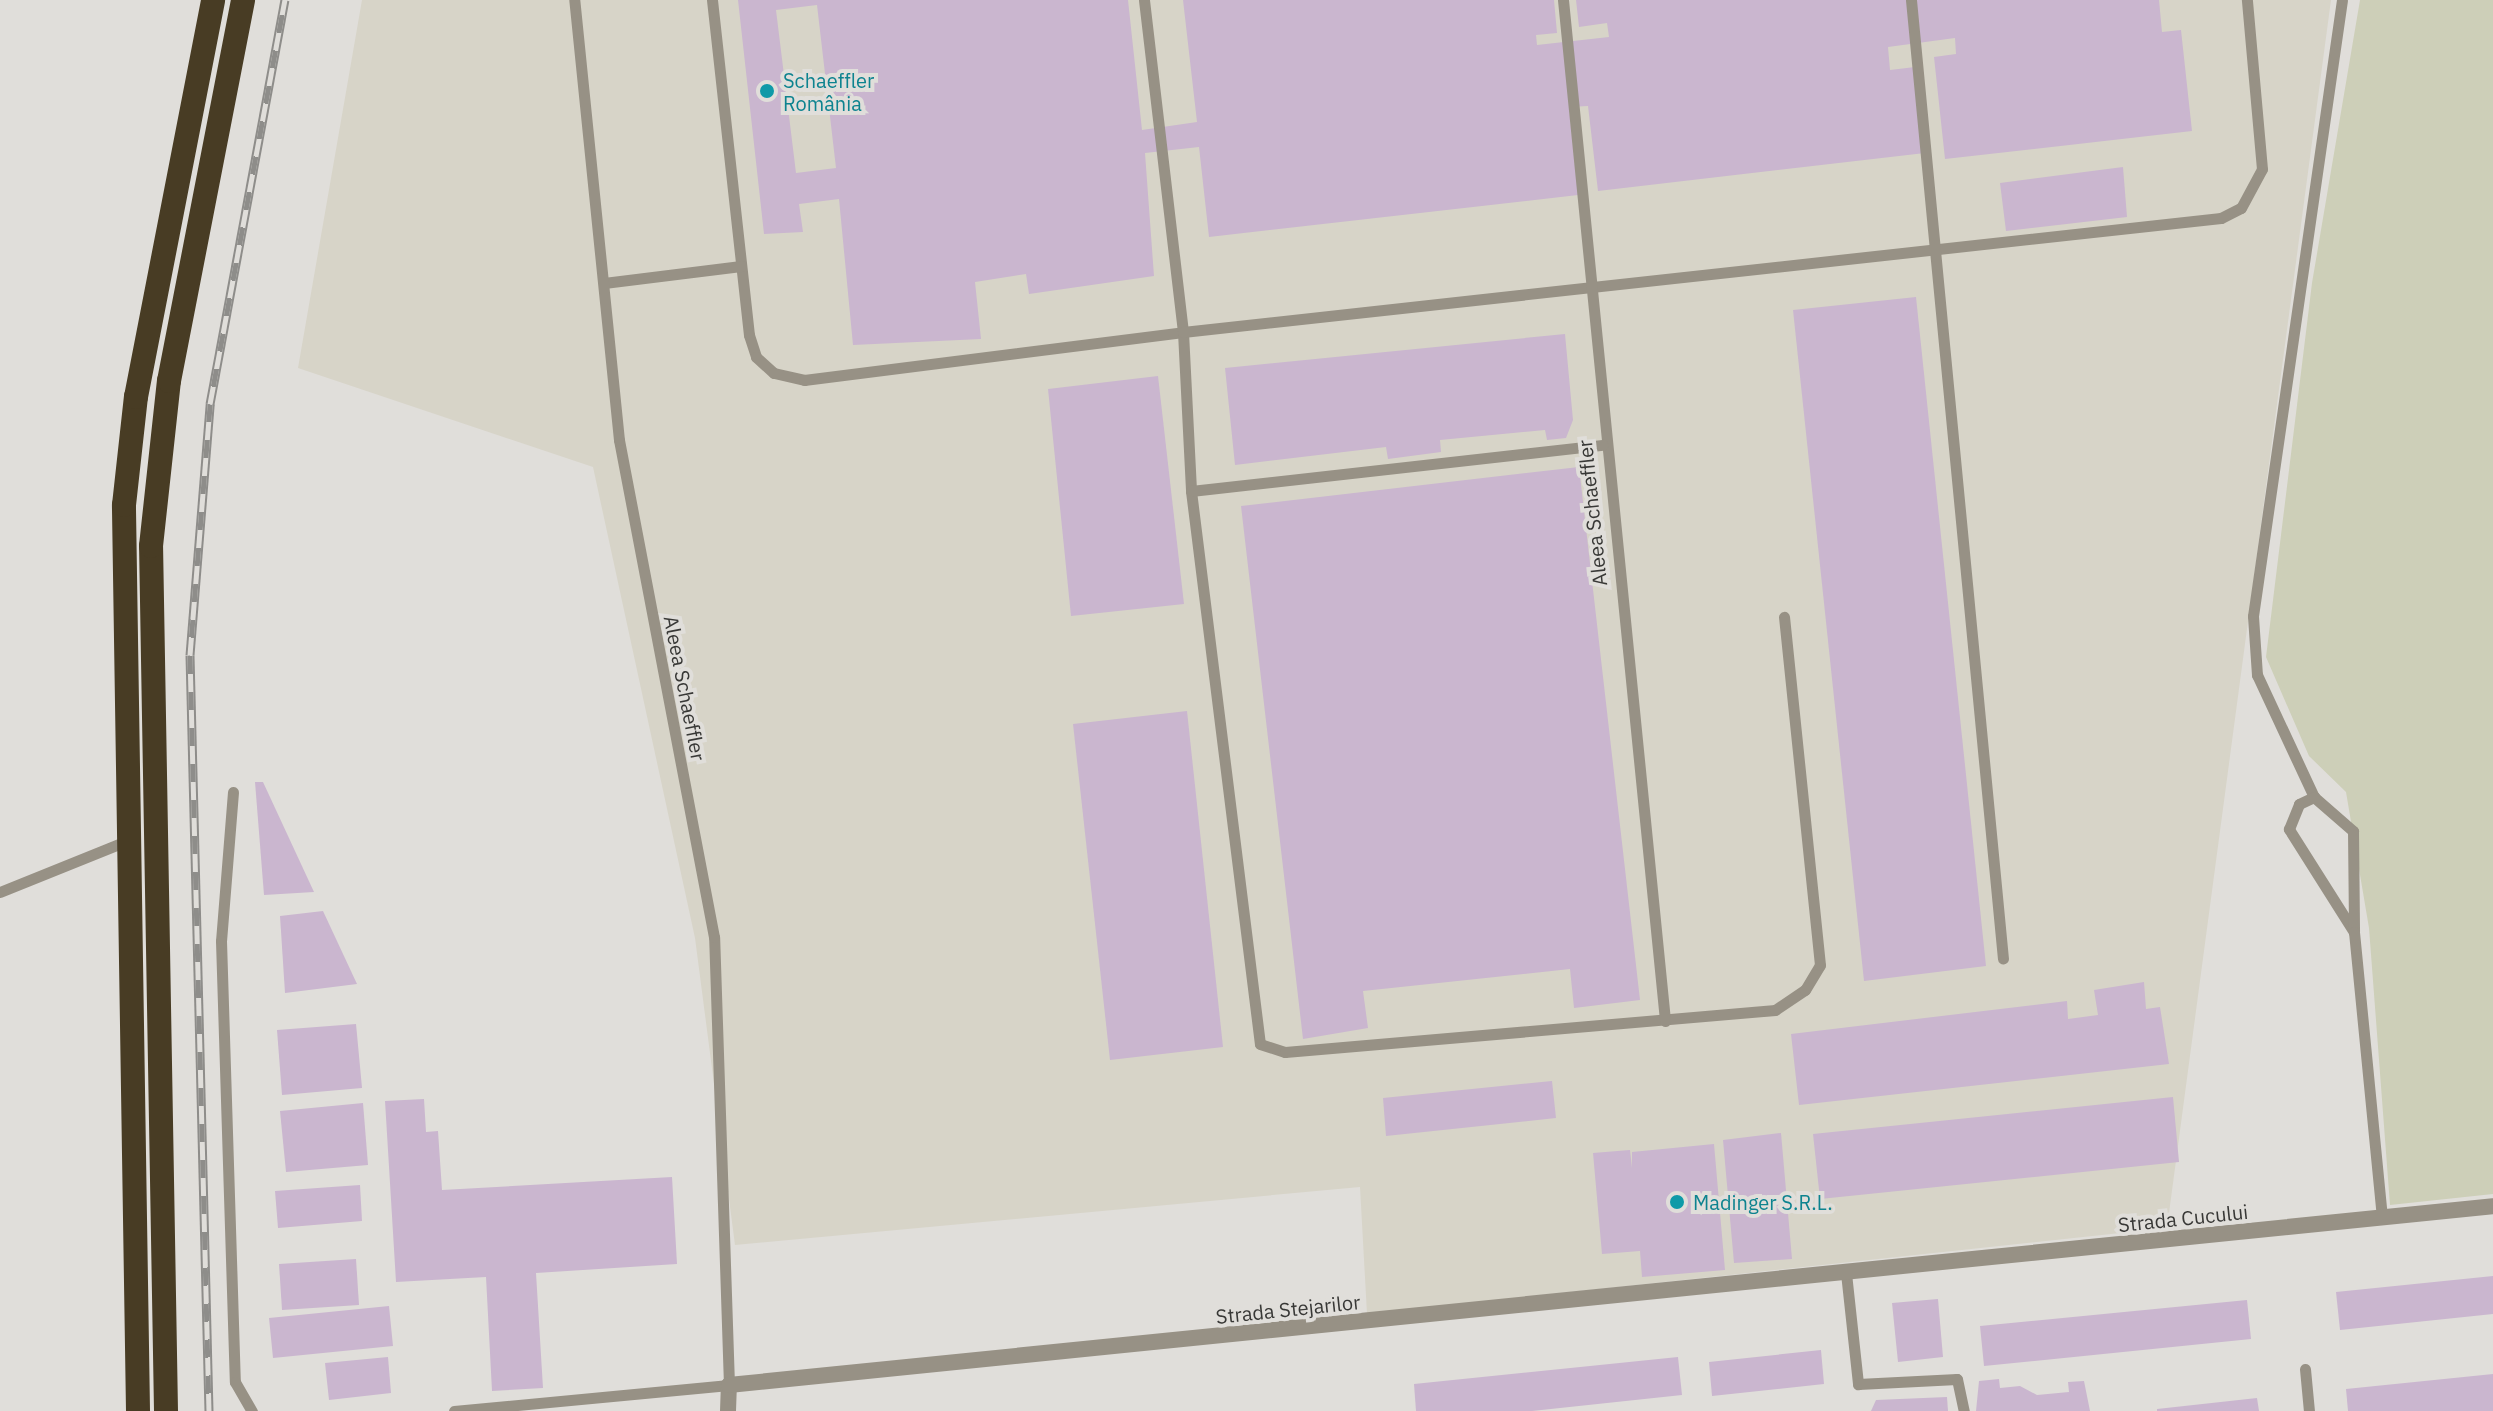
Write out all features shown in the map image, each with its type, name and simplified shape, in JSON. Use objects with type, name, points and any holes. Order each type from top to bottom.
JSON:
[{"type":"highway","points":[[138,1411],[126,841],[124,505],[136,397],[213,0]]},
{"type":"highway","points":[[166,1411],[151,546],[169,381],[243,0]]},
{"type":"street","name":"Strada Cucului","points":[[1877,1270],[2493,1206]]},
{"type":"street","name":"Strada Stejarilor","points":[[729,1385],[1877,1270]]},
{"type":"street","points":[[728,1411],[729,1385]]},
{"type":"lane","name":"Aleea Schaeffler","points":[[574,0],[619,440],[714,937],[729,1385]]},
{"type":"lane","points":[[712,0],[741,266],[756,357],[774,373],[804,380],[1183,332],[2196,222],[2241,208],[2262,169],[2247,0]]},
{"type":"lane","points":[[1144,0],[1183,332],[1191,491],[1260,1044],[1285,1052],[1665,1021],[1775,1010],[1805,990],[1820,965],[1784,617]]},
{"type":"lane","name":"Aleea Schaeffler","points":[[1563,0],[1602,445],[1665,1021]]},
{"type":"lane","points":[[1911,0],[1938,251],[2003,959]]},
{"type":"lane","points":[[2342,0],[2253,616],[2257,675],[2314,797],[2353,831],[2354,932],[2382,1217]]},
{"type":"lane","points":[[604,283],[741,266]]},
{"type":"lane","points":[[1191,491],[1602,445]]},
{"type":"lane","points":[[233,792],[221,941],[235,1382],[252,1411]]},
{"type":"lane","points":[[2314,797],[2299,804],[2289,829],[2354,932]]},
{"type":"lane","points":[[0,892],[126,841]]},
{"type":"lane","points":[[1846,1273],[1858,1384],[1957,1379],[1964,1411]]},
{"type":"lane","points":[[2305,1369],[2309,1411]]},
{"type":"lane","points":[[454,1411],[729,1385]]},
{"type":"lane","points":[[590,1411],[602,1397]]},
{"type":"shaded area","points":[[362,0],[2331,0],[2167,1228],[1367,1314],[1360,1187],[735,1245],[695,938],[593,467],[298,368]]},
{"type":"green space","points":[[2360,0],[2493,0],[2493,1194],[2390,1205],[2369,928],[2346,792],[2309,756],[2266,657],[2312,283]]},
{"type":"building","points":[[738,0],[1128,0],[1142,130],[1197,122],[1183,0],[1554,0],[1557,33],[1536,35],[1537,45],[1609,37],[1607,23],[1579,27],[1576,0],[2159,0],[2162,32],[2181,30],[2192,131],[1945,159],[1934,57],[1956,54],[1955,38],[1888,47],[1890,70],[1915,67],[1925,153],[1598,191],[1588,106],[1569,107],[1578,195],[1209,237],[1199,147],[1145,153],[1154,276],[1029,294],[1026,274],[975,282],[981,339],[853,345],[839,199],[799,204],[803,232],[764,234]],"holes":[[[817,5],[836,168],[796,173],[776,10]]]},
{"type":"building","points":[[2123,167],[2127,217],[2006,231],[2000,183]]},
{"type":"building","points":[[1916,297],[1986,966],[1864,981],[1793,310]]},
{"type":"building","points":[[1565,334],[1573,420],[1566,438],[1547,440],[1545,430],[1440,440],[1441,452],[1388,459],[1386,447],[1235,465],[1225,368]]},
{"type":"building","points":[[1158,376],[1184,604],[1071,616],[1048,389]]},
{"type":"building","points":[[1579,467],[1640,1000],[1574,1008],[1570,969],[1363,991],[1368,1028],[1303,1039],[1241,506]]},
{"type":"building","points":[[1187,711],[1223,1047],[1110,1060],[1073,724]]},
{"type":"building","points":[[255,782],[263,782],[314,892],[264,895]]},
{"type":"building","points":[[323,911],[357,984],[285,993],[280,916]]},
{"type":"building","points":[[2144,982],[2146,1009],[2160,1007],[2169,1064],[1799,1105],[1791,1034],[2067,1001],[2068,1019],[2098,1015],[2094,990]]},
{"type":"building","points":[[356,1024],[362,1088],[282,1095],[277,1030]]},
{"type":"building","points":[[1552,1081],[1556,1118],[1386,1136],[1383,1098]]},
{"type":"building","points":[[2173,1097],[2179,1162],[1820,1199],[1813,1134]]},
{"type":"building","points":[[424,1099],[426,1132],[438,1131],[442,1190],[672,1177],[677,1264],[536,1273],[543,1388],[492,1391],[486,1277],[396,1282],[385,1101]]},
{"type":"building","points":[[363,1103],[368,1165],[286,1172],[280,1111]]},
{"type":"building","points":[[1781,1133],[1792,1259],[1734,1263],[1723,1140]]},
{"type":"building","name":"Madinger S.R.L.","points":[[1714,1144],[1725,1270],[1642,1277],[1640,1251],[1602,1254],[1593,1153],[1630,1150],[1632,1168],[1632,1152]]},
{"type":"building","points":[[360,1185],[362,1221],[278,1228],[275,1191]]},
{"type":"building","points":[[356,1259],[359,1305],[282,1310],[279,1264]]},
{"type":"building","points":[[2493,1276],[2493,1314],[2340,1330],[2336,1292]]},
{"type":"building","points":[[1938,1299],[1943,1357],[1898,1362],[1892,1303]]},
{"type":"building","points":[[2247,1300],[2251,1339],[1984,1366],[1980,1326]]},
{"type":"building","points":[[389,1306],[393,1346],[273,1358],[269,1318]]},
{"type":"building","points":[[1821,1350],[1824,1384],[1712,1396],[1709,1362]]},
{"type":"building","points":[[388,1357],[391,1393],[329,1400],[325,1363]]},
{"type":"building","points":[[1678,1357],[1682,1395],[1532,1411],[1416,1411],[1414,1384]]},
{"type":"building","points":[[2493,1374],[2493,1411],[2348,1411],[2346,1389]]},
{"type":"building","points":[[1999,1379],[2000,1388],[2020,1386],[2037,1395],[2069,1392],[2068,1382],[2084,1381],[2090,1411],[1976,1411],[1979,1381]]},
{"type":"building","points":[[1947,1397],[1948,1411],[1871,1411],[1876,1400]]},
{"type":"building","points":[[2257,1398],[2259,1411],[2157,1411],[2157,1409]]},
{"type":"railway","points":[[209,1411],[190,655],[210,404],[285,0]]},
{"type":"place","name":"Schaeffler România","points":[[767,91]]},
{"type":"place","name":"Madinger S.R.L.","points":[[1677,1202]]}]
